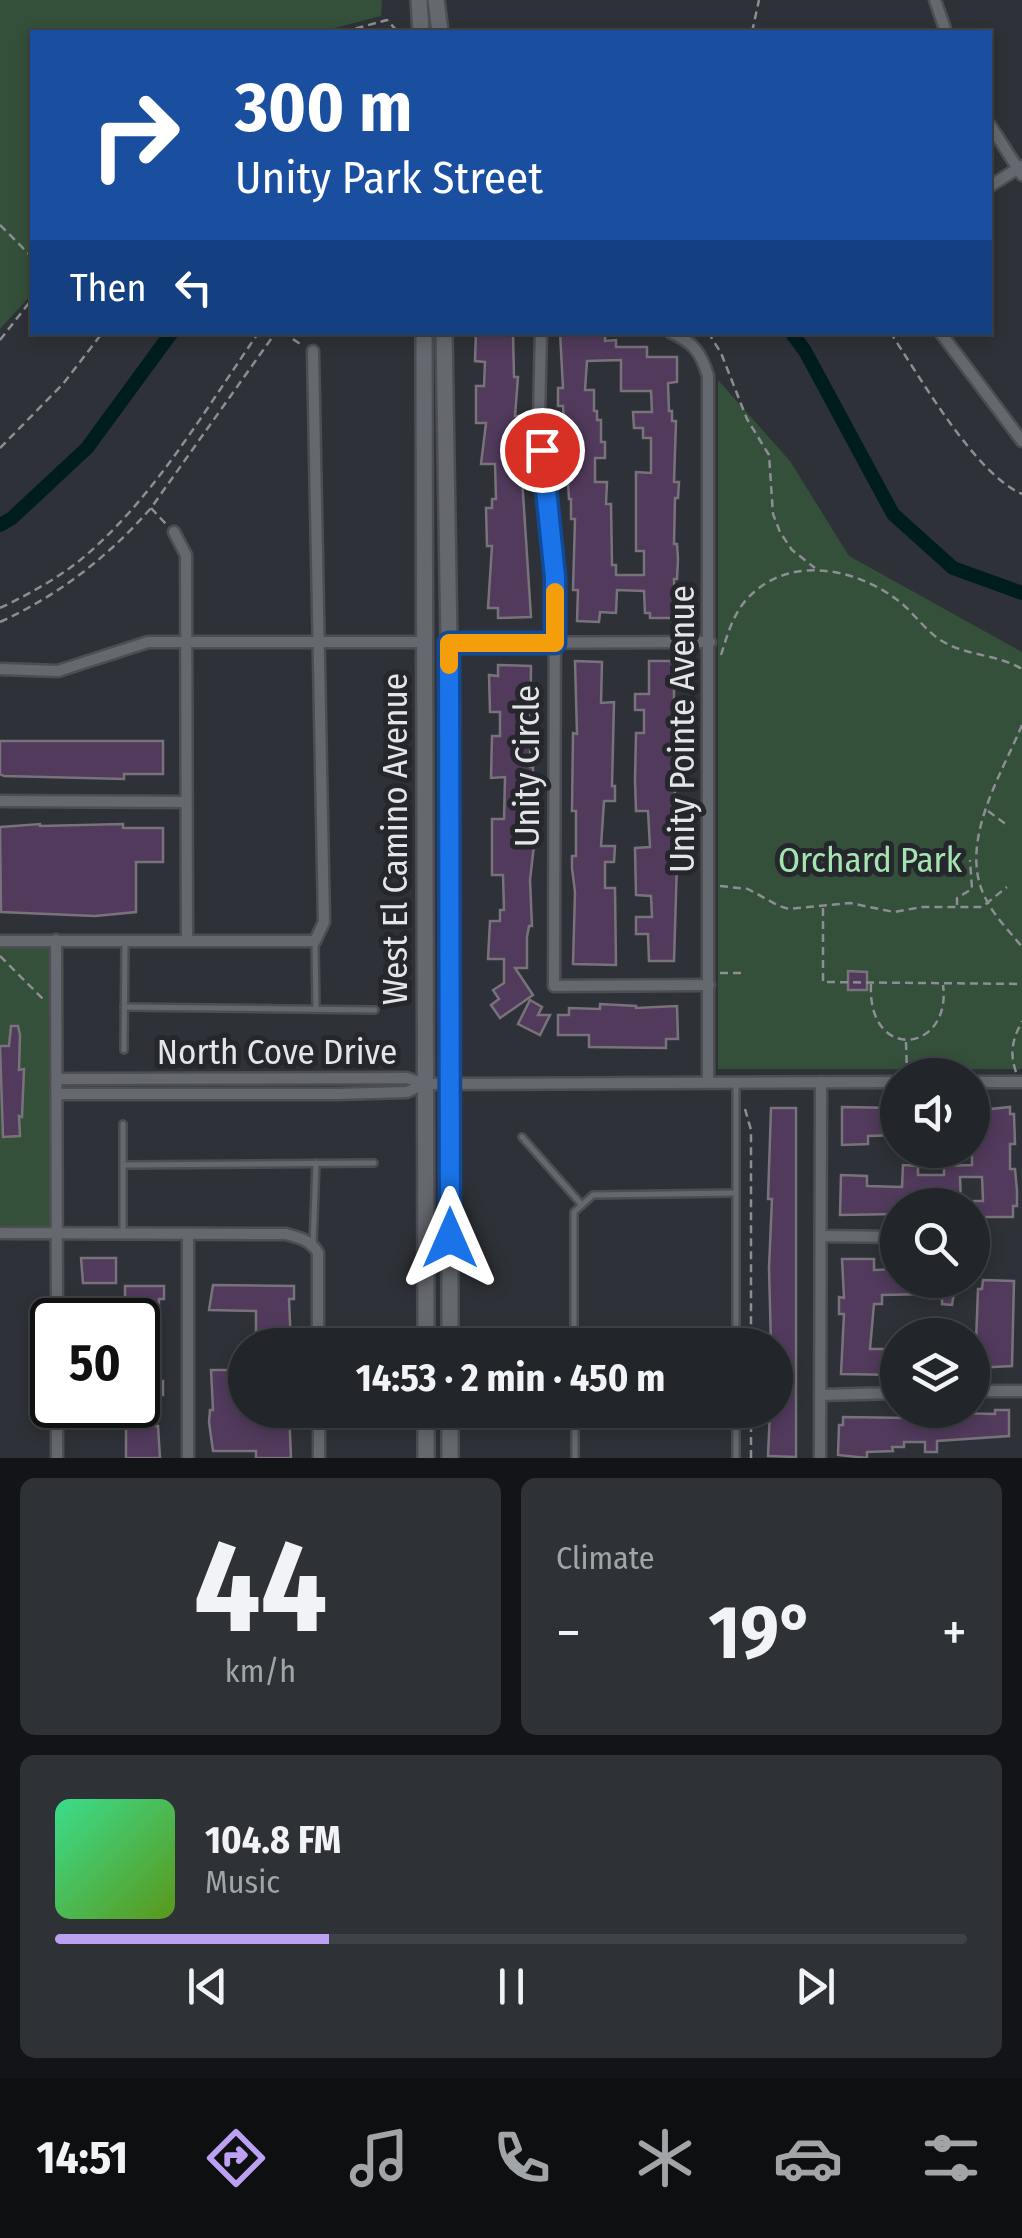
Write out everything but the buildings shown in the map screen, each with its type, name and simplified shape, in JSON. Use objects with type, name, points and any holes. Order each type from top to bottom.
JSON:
[{"type":"main road","points":[[419,0],[420,30]]},
{"type":"main road","points":[[438,0],[440,30]]},
{"type":"main road","name":"West El Camino Avenue","points":[[424,335],[426,1328]]},
{"type":"main road","name":"West El Camino Avenue","points":[[444,335],[449,643],[450,1328]]},
{"type":"main road","points":[[426,1428],[426,1458]]},
{"type":"main road","points":[[450,1428],[450,1458]]},
{"type":"street","points":[[935,0],[945,30]]},
{"type":"street","points":[[992,128],[1021,170],[992,185]]},
{"type":"street","name":"Unity Circle","points":[[541,335],[540,418],[555,577],[554,986],[708,979]]},
{"type":"street","name":"Unity Pointe Avenue","points":[[676,335],[702,355],[708,376],[708,1082]]},
{"type":"street","points":[[942,335],[1022,440]]},
{"type":"street","points":[[0,941],[315,941],[324,922],[313,351]]},
{"type":"street","points":[[174,532],[186,556],[187,940]]},
{"type":"street","points":[[0,669],[58,671],[148,642],[424,642]]},
{"type":"street","points":[[449,643],[710,642]]},
{"type":"street","points":[[0,800],[186,802]]},
{"type":"street","points":[[56,940],[56,1298]]},
{"type":"street","name":"North Cove Drive","points":[[58,1079],[407,1078],[425,1084]]},
{"type":"street","points":[[820,1458],[821,1082]]},
{"type":"street","points":[[425,1084],[880,1082]]},
{"type":"street","points":[[990,1082],[1022,1082]]},
{"type":"street","name":"North Cove Drive","points":[[58,1094],[406,1092],[425,1084]]},
{"type":"street","points":[[0,1233],[286,1234],[314,1245],[318,1253],[318,1328]]},
{"type":"street","points":[[188,1234],[188,1458]]},
{"type":"street","points":[[820,1236],[880,1236]]},
{"type":"street","points":[[990,1390],[1022,1391]]},
{"type":"street","points":[[820,1395],[880,1393]]},
{"type":"street","points":[[57,1428],[57,1458]]},
{"type":"street","points":[[319,1428],[319,1458]]},
{"type":"lane","points":[[124,1050],[125,940]]},
{"type":"lane","points":[[315,941],[316,1009]]},
{"type":"lane","points":[[124,1007],[375,1010]]},
{"type":"lane","points":[[736,1082],[736,1328]]},
{"type":"lane","points":[[123,1233],[124,1124]]},
{"type":"lane","points":[[522,1136],[582,1204]]},
{"type":"lane","points":[[124,1165],[374,1163]]},
{"type":"lane","points":[[314,1245],[316,1164]]},
{"type":"lane","points":[[574,1328],[574,1212],[582,1204],[593,1195],[736,1193]]},
{"type":"lane","points":[[575,1428],[575,1458]]},
{"type":"lane","points":[[736,1428],[736,1458]]},
{"type":"path","points":[[752,30],[759,0]]},
{"type":"path","points":[[351,30],[387,20],[396,30]]},
{"type":"path","points":[[0,225],[30,255]]},
{"type":"path","points":[[0,340],[30,302]]},
{"type":"path","points":[[0,448],[64,384],[101,335]]},
{"type":"path","points":[[0,608],[52,580],[104,537],[152,484],[257,335]]},
{"type":"path","points":[[0,622],[62,588],[128,534],[151,508],[274,335]]},
{"type":"path","points":[[287,335],[313,351]]},
{"type":"path","points":[[710,335],[721,352],[747,418],[769,454],[773,514],[792,550],[816,569],[868,583],[896,599],[946,643],[1022,669]]},
{"type":"path","points":[[892,335],[984,468],[1022,494]]},
{"type":"path","points":[[151,508],[174,532]]},
{"type":"path","points":[[710,656],[721,656],[734,618],[756,592],[786,574],[816,569]]},
{"type":"path","points":[[1022,725],[978,833],[976,854],[977,874],[988,903],[1022,947]]},
{"type":"path","points":[[987,810],[1007,825]]},
{"type":"path","points":[[957,907],[957,898],[972,889],[970,860]]},
{"type":"path","points":[[720,886],[748,889],[778,906],[800,909],[850,903],[894,912],[982,907],[1007,887]]},
{"type":"path","points":[[823,907],[824,982]]},
{"type":"path","points":[[0,956],[56,1013]]},
{"type":"path","points":[[708,979],[743,973]]},
{"type":"path","points":[[815,982],[1022,984]]},
{"type":"path","points":[[871,983],[872,1011],[880,1030],[906,1039],[920,1037],[938,1024],[944,1009],[943,983]]},
{"type":"path","points":[[1014,1067],[1012,1039],[1022,1021]]},
{"type":"path","points":[[906,1039],[907,1058]]},
{"type":"path","points":[[736,1096],[747,1111],[752,1130],[751,1328]]},
{"type":"path","points":[[751,1428],[751,1458]]},
{"type":"green space","points":[[0,0],[382,0],[381,16],[327,30],[30,30],[30,296],[0,329]]},
{"type":"green space","name":"Orchard Park","points":[[718,380],[790,461],[849,556],[1022,652],[1022,1069],[990,1069],[990,1058],[880,1058],[880,1069],[718,1069]]},
{"type":"green space","points":[[56,940],[56,1232],[0,1230],[0,941]]},
{"type":"waterway","points":[[0,525],[87,448],[170,335]]},
{"type":"waterway","points":[[793,335],[893,514],[953,568],[1022,593]]},
{"type":"slow traffic","points":[[449,665],[449,643],[555,643],[555,592]]},
{"type":"route","points":[[450,1238],[449,643],[555,643],[555,577],[542,450]]}]
